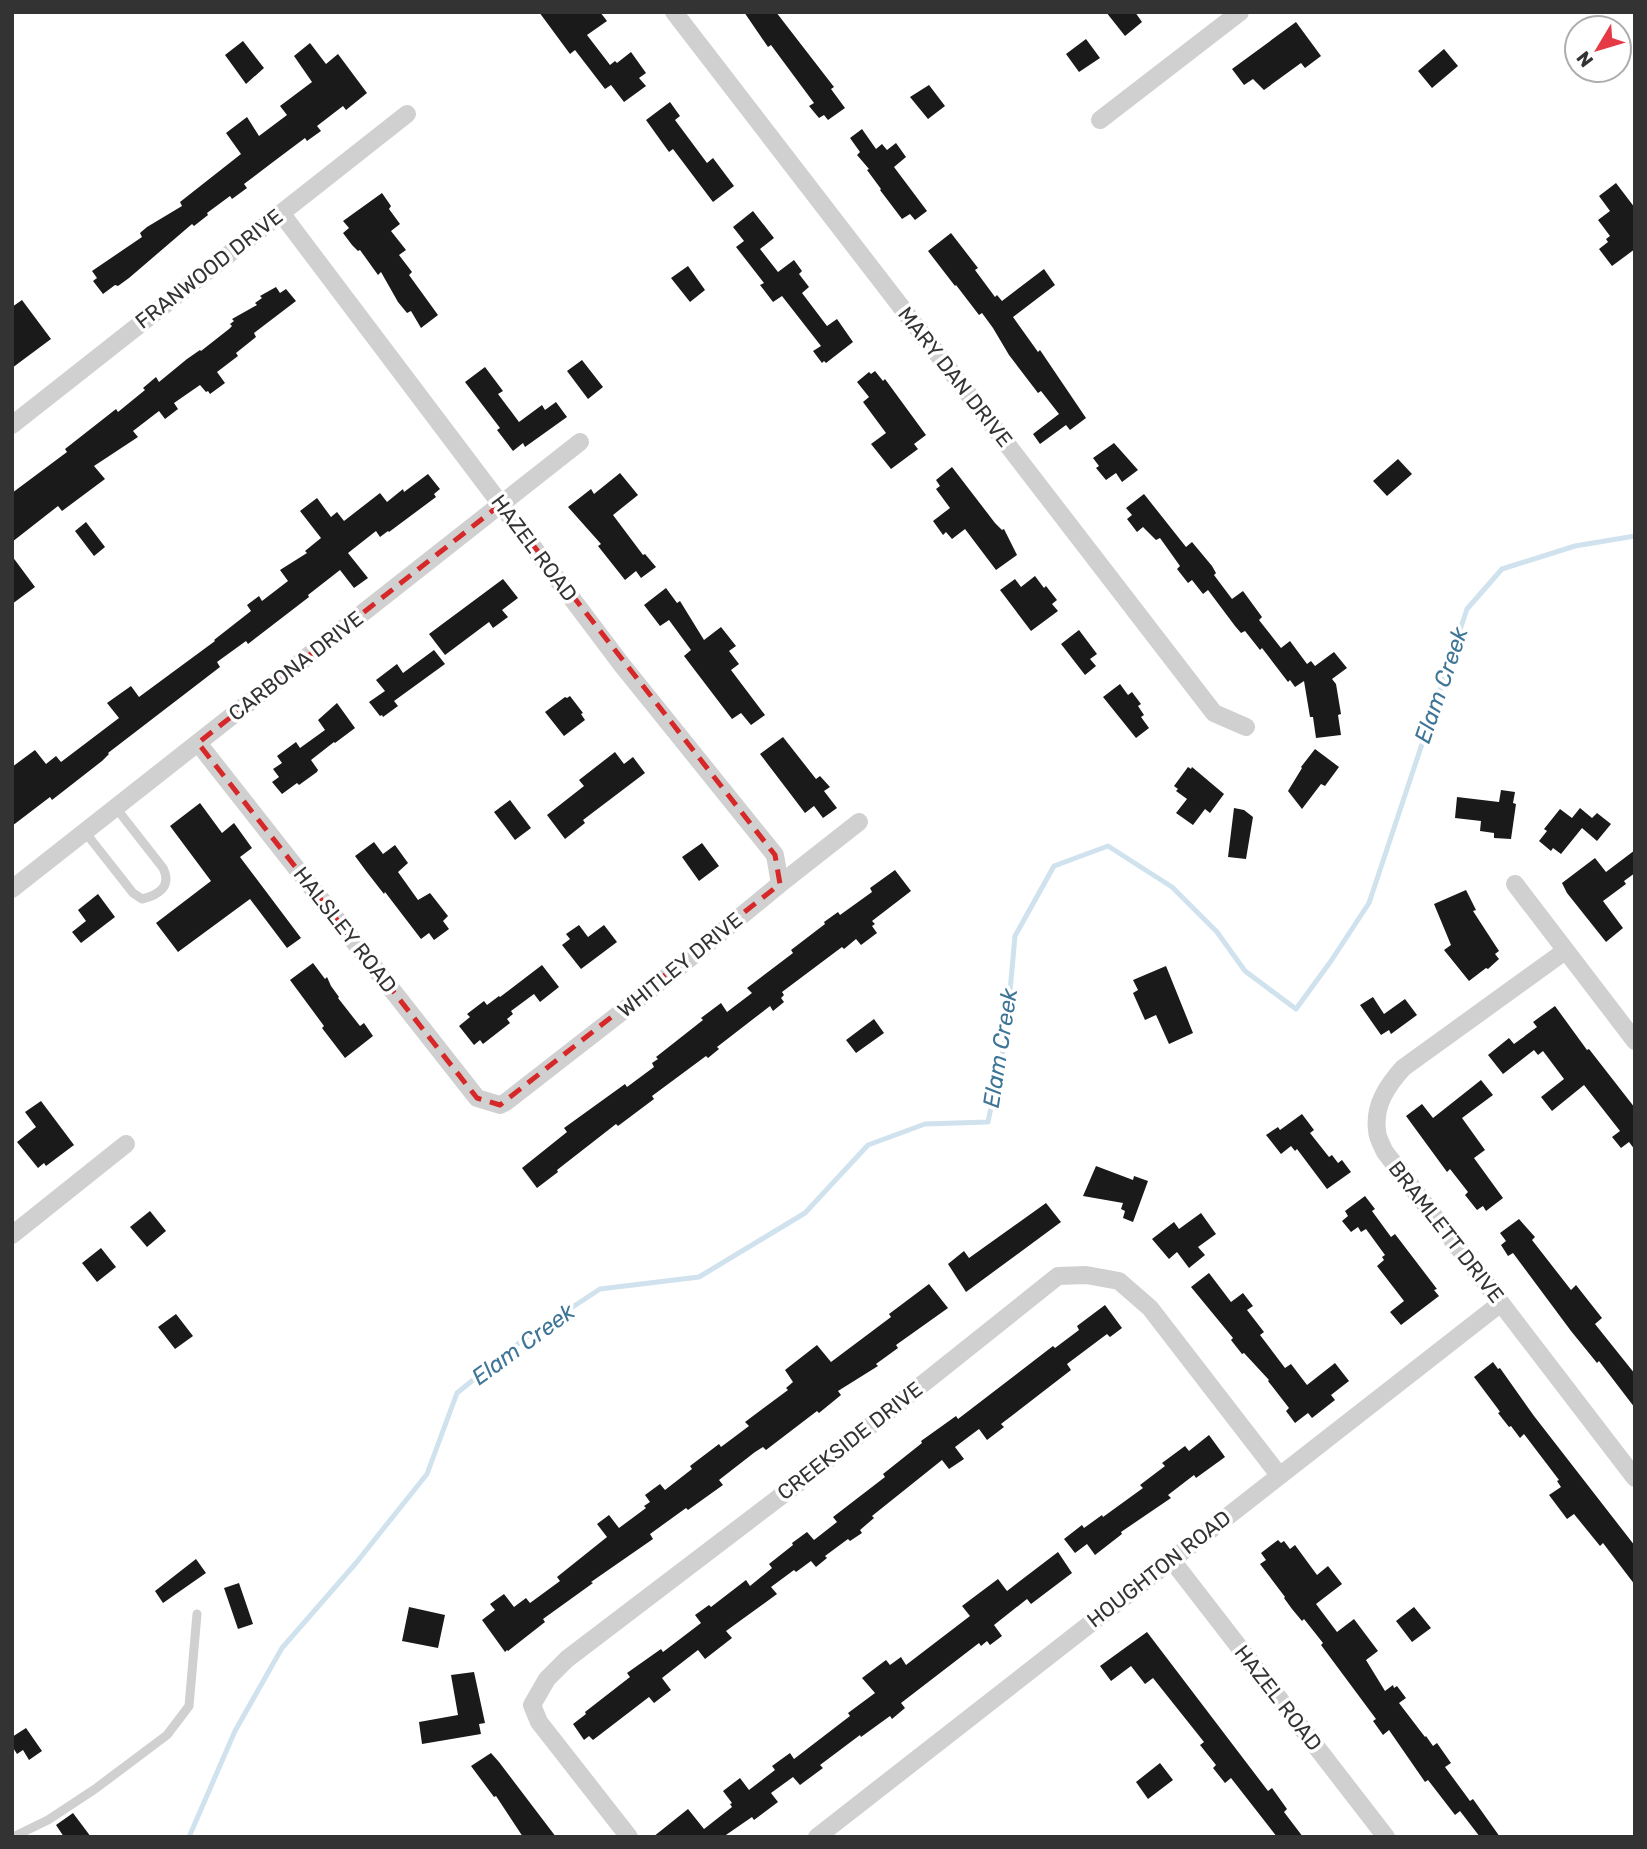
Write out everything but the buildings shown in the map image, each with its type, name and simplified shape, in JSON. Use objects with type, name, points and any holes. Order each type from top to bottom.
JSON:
[{"type":"street","name":"MARY DAN DRIVE","points":[[674,12],[1214,713],[1245,727]]},
{"type":"street","points":[[1100,120],[1240,12]]},
{"type":"street","name":"FRANWOOD DRIVE","points":[[12,425],[407,114]]},
{"type":"street","name":"HAZEL ROAD","points":[[281,213],[622,665],[775,855],[780,884]]},
{"type":"street","name":"CARBONA DRIVE","points":[[12,889],[580,442]]},
{"type":"street","name":"HALSLEY ROAD","points":[[198,743],[477,1098],[500,1105]]},
{"type":"street","name":"WHITLEY DRIVE","points":[[500,1105],[673,972],[859,822]]},
{"type":"street","points":[[1515,884],[1635,1041]]},
{"type":"street","name":"BRAMLETT DRIVE","points":[[1565,951],[1403,1068],[1388,1086],[1378,1108],[1377,1131],[1385,1152],[1635,1478]]},
{"type":"street","points":[[12,1235],[126,1144]]},
{"type":"street","name":"CREEKSIDE DRIVE","points":[[629,1837],[539,1722],[532,1705],[547,1679],[567,1660],[806,1477],[1059,1276],[1086,1275],[1119,1281],[1150,1308],[1279,1475]]},
{"type":"street","name":"HOUGHTON ROAD","points":[[817,1837],[1501,1303]]},
{"type":"street","name":"HAZEL ROAD","points":[[1171,1559],[1386,1837]]},
{"type":"lane","points":[[85,832],[133,893],[142,899],[159,891],[165,886],[168,877],[116,808]]},
{"type":"lane","points":[[13,1837],[57,1814],[95,1789],[167,1735],[189,1706],[197,1614]]},
{"type":"highlighted area","points":[[501,504],[775,855],[780,884],[500,1105],[477,1098],[198,743]]},
{"type":"waterway","name":"Elam Creek","points":[[189,1837],[235,1731],[282,1648],[356,1563],[427,1474],[457,1393],[524,1339],[600,1289],[699,1277],[805,1213],[868,1145],[925,1124],[988,1122],[1006,1035],[1015,936],[1054,866],[1108,846],[1172,887],[1217,932],[1245,971],[1296,1009],[1369,903],[1467,609],[1502,569],[1575,546],[1635,536]]}]
